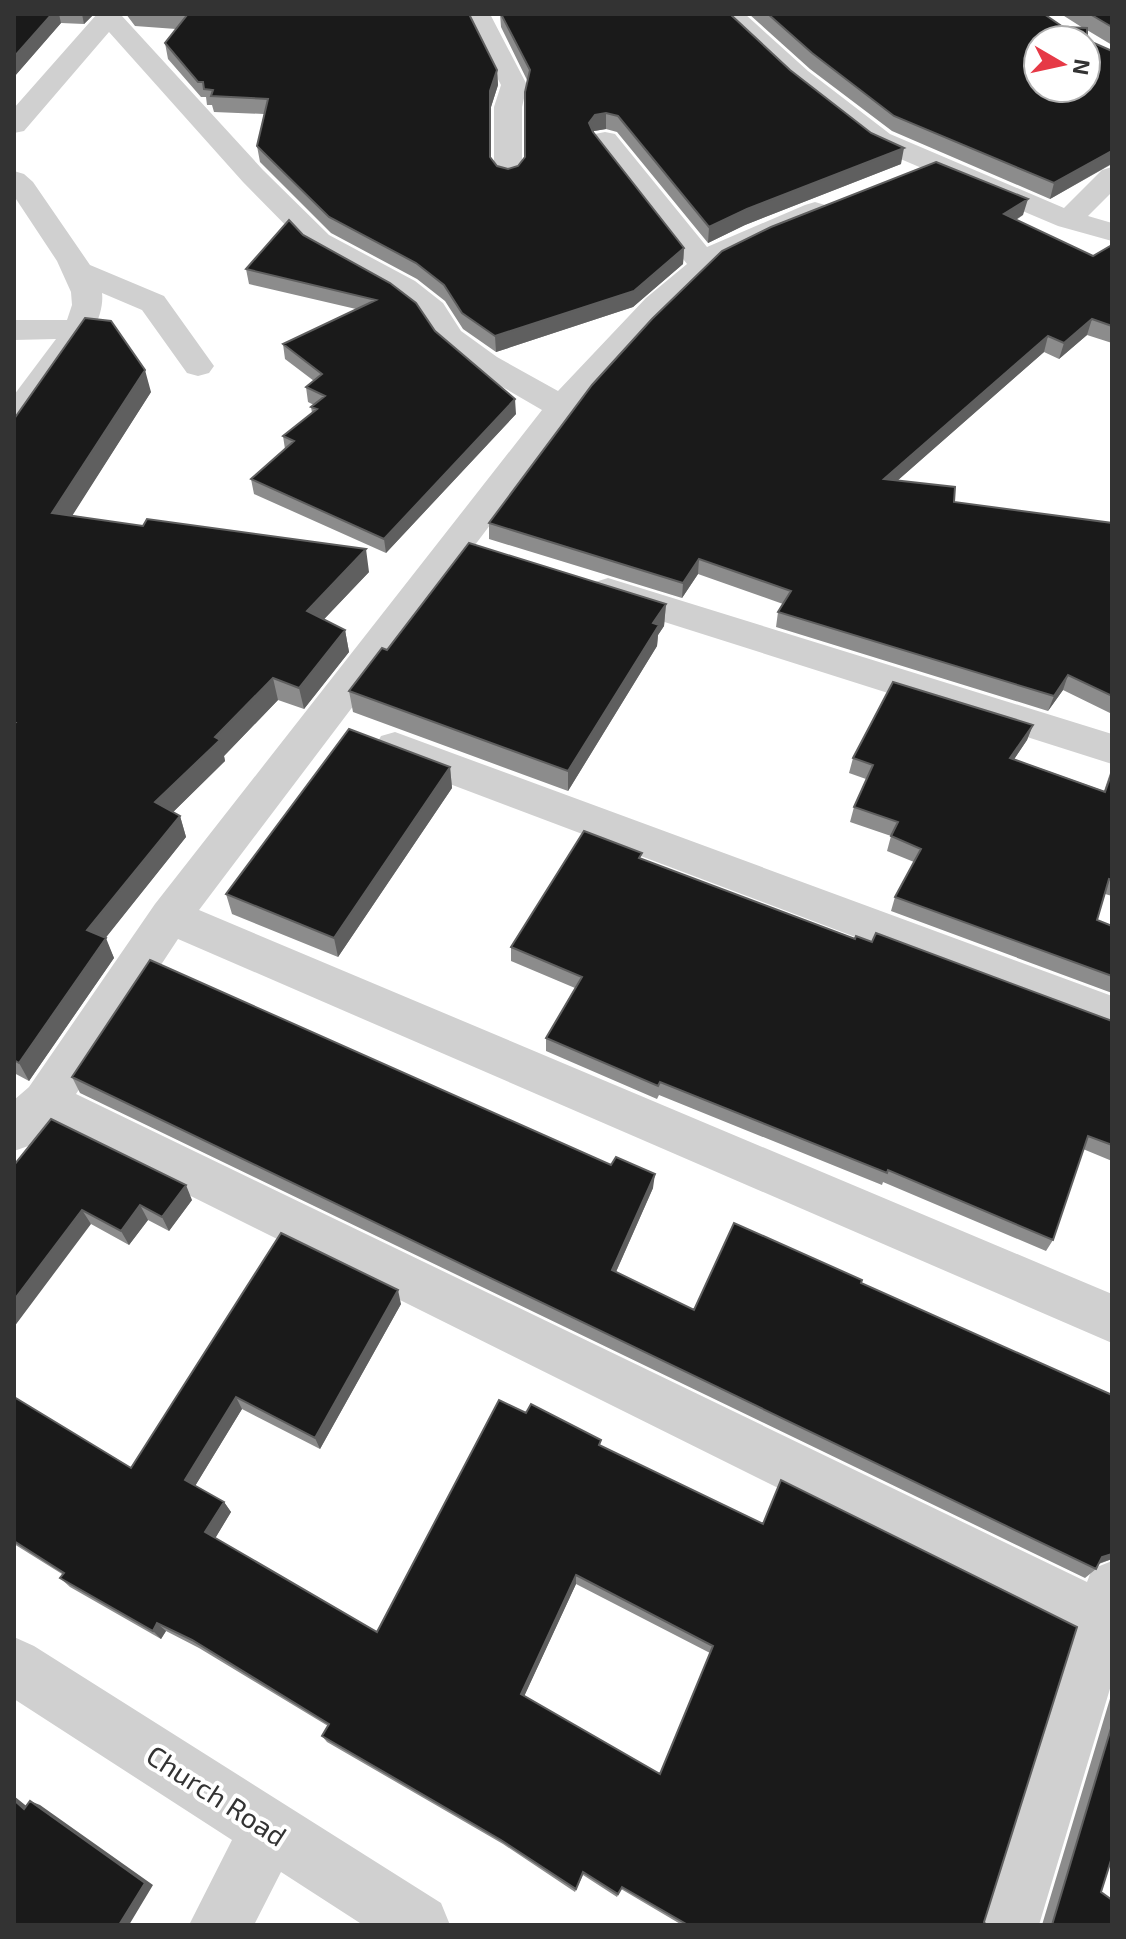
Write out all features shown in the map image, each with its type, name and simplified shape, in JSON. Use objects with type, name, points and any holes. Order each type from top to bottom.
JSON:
[{"type":"street","points":[[730,14],[799,77],[880,140],[1068,220],[1112,232]]},
{"type":"street","points":[[448,15],[492,17],[514,85],[508,107],[508,173]]},
{"type":"street","points":[[14,125],[110,16],[253,176],[318,241],[404,288],[432,310],[449,337],[486,364],[562,407]]},
{"type":"street","points":[[605,140],[703,266],[657,305],[562,407],[472,549],[346,729],[170,916],[30,1116],[1108,1605],[1008,1925]]},
{"type":"street","points":[[889,182],[933,165]]},
{"type":"street","points":[[1068,220],[1112,176]]},
{"type":"street","points":[[14,180],[23,188],[77,271],[86,291],[88,307],[77,329],[14,418]]},
{"type":"street","points":[[702,261],[757,234],[845,199]]},
{"type":"street","points":[[77,271],[153,303],[198,366]]},
{"type":"street","points":[[15,331],[77,329]]},
{"type":"street","points":[[579,582],[1112,749]]},
{"type":"street","points":[[346,729],[1112,1015]]},
{"type":"street","points":[[170,916],[1112,1319]]},
{"type":"street","name":"Church Road","points":[[14,1666],[419,1925]]},
{"type":"street","points":[[220,1925],[271,1830]]},
{"type":"building","points":[[14,14],[52,14],[14,57]]},
{"type":"building","points":[[179,14],[469,14],[497,70],[490,91],[490,157],[497,166],[508,169],[518,166],[525,157],[525,92],[530,70],[501,14],[730,14],[790,70],[871,133],[904,148],[747,209],[709,227],[618,116],[606,113],[595,115],[589,123],[593,132],[684,248],[634,291],[495,336],[462,313],[444,285],[416,263],[329,217],[257,146],[268,99],[211,96],[213,90],[204,89],[203,82],[198,82],[165,43],[187,15]]},
{"type":"building","points":[[768,14],[1044,14],[1059,24],[1022,24],[1022,104],[1102,104],[1102,47],[1112,51],[1112,151],[1054,183],[894,116],[812,53]]},
{"type":"building","points":[[1090,14],[1112,14],[1112,27]]},
{"type":"building","points":[[936,162],[1028,199],[1004,214],[1093,256],[1112,245],[1112,326],[1092,319],[1064,343],[1048,336],[884,479],[955,487],[954,502],[1112,523],[1112,696],[1068,675],[1054,696],[778,612],[791,591],[699,559],[683,583],[489,523],[592,385],[652,319],[722,251],[771,227]]},
{"type":"building","points":[[289,220],[303,235],[390,283],[416,303],[435,331],[515,399],[384,539],[251,479],[294,441],[283,436],[317,409],[311,407],[325,396],[306,387],[322,374],[283,344],[376,300],[246,269]]},
{"type":"building","points":[[85,318],[111,321],[145,370],[52,513],[143,526],[147,519],[366,549],[307,611],[345,630],[299,688],[273,678],[215,737],[220,740],[155,802],[180,816],[87,930],[106,938],[19,1063],[14,1060],[14,419]]},
{"type":"building","points":[[469,543],[666,604],[653,623],[659,625],[568,771],[349,691],[382,648],[387,650]]},
{"type":"building","points":[[893,682],[1033,725],[1010,758],[1105,792],[1112,772],[1112,880],[1109,879],[1097,920],[1112,926],[1112,976],[895,897],[921,849],[891,836],[898,822],[854,807],[873,765],[853,758]]},
{"type":"building","points":[[349,729],[450,767],[334,938],[226,894]]},
{"type":"building","points":[[584,831],[642,853],[639,858],[855,939],[856,936],[872,942],[876,933],[1112,1021],[1112,1145],[1088,1136],[1053,1240],[888,1170],[887,1173],[660,1082],[658,1086],[546,1038],[582,977],[511,947]]},
{"type":"building","points":[[150,960],[611,1165],[616,1157],[655,1174],[612,1270],[694,1310],[734,1223],[1112,1395],[1112,1554],[1102,1557],[1096,1569],[72,1077]]},
{"type":"building","points":[[51,1119],[186,1185],[162,1217],[140,1205],[121,1231],[82,1210],[14,1300],[14,1165]]},
{"type":"building","points":[[281,1233],[398,1290],[315,1438],[236,1397],[185,1480],[224,1502],[205,1532],[377,1632],[499,1400],[526,1413],[531,1404],[601,1440],[599,1445],[763,1524],[781,1480],[1077,1627],[984,1922],[986,1925],[688,1925],[622,1887],[618,1894],[583,1872],[576,1889],[501,1840],[322,1736],[329,1724],[192,1640],[157,1623],[153,1631],[60,1578],[64,1573],[14,1541],[14,1397],[131,1468]],"holes":[[[576,1575],[713,1646],[660,1774],[521,1694]]]},
{"type":"building","points":[[1112,1725],[1112,1857],[1101,1892],[1112,1900],[1112,1925],[1052,1925]]},
{"type":"building","points":[[14,1800],[24,1809],[30,1801],[145,1883],[119,1925],[14,1925]]}]
